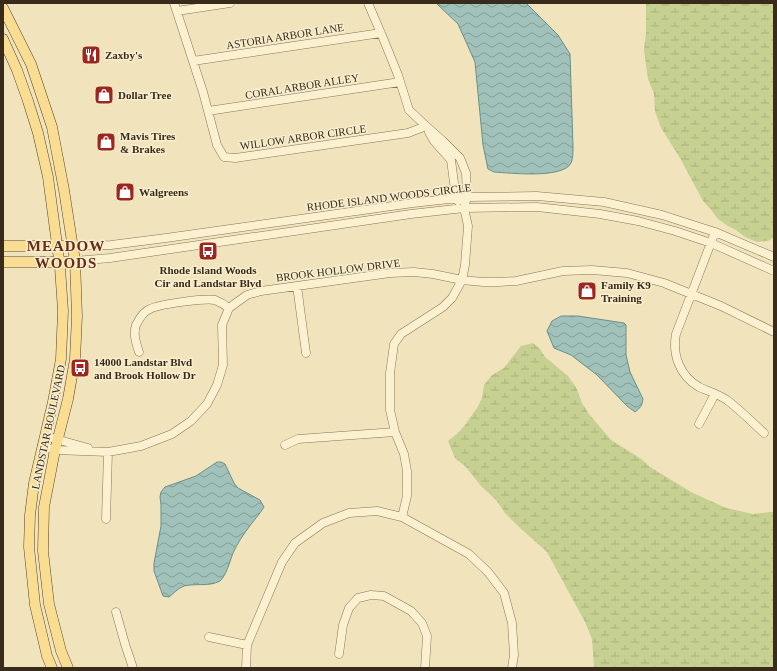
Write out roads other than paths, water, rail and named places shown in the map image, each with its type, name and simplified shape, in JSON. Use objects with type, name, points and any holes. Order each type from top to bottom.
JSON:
[{"type":"main road","name":"LANDSTAR BOULEVARD","points":[[3,8],[31,64],[52,127],[75,261],[77,316],[75,358],[68,399],[55,450],[44,507],[43,551],[49,604],[61,651],[68,668]]},
{"type":"main road","name":"LANDSTAR BOULEVARD","points":[[3,38],[17,70],[28,101],[38,133],[48,177],[59,262],[63,311],[61,359],[53,402],[34,483],[30,515],[29,547],[35,605],[47,656],[52,668]]},
{"type":"main road","points":[[3,246],[72,246]]},
{"type":"main road","points":[[3,262],[75,261]]},
{"type":"street","points":[[175,7],[230,3]]},
{"type":"street","points":[[368,3],[400,82],[409,110],[460,158],[466,173],[467,197],[464,208]]},
{"type":"street","name":"WILLOW ARBOR CIRCLE","points":[[175,7],[203,92],[217,145],[224,157],[235,158],[408,133],[426,126]]},
{"type":"street","name":"ASTORIA ARBOR LANE","points":[[193,61],[381,33]]},
{"type":"street","name":"CORAL ARBOR ALLEY","points":[[208,111],[400,82]]},
{"type":"street","points":[[402,517],[407,496],[407,471],[404,454],[395,432],[390,410],[390,373],[394,344],[401,334],[443,307],[452,298],[462,280],[465,265],[468,226],[464,208],[456,198],[451,160],[434,141],[426,126]]},
{"type":"street","name":"RHODE ISLAND WOODS CIRCLE","points":[[72,246],[111,245],[456,198],[536,196],[604,202],[662,215],[715,232],[774,257]]},
{"type":"street","points":[[600,214],[604,202]]},
{"type":"street","name":"RHODE ISLAND WOODS CIRCLE","points":[[75,261],[110,258],[411,214],[464,208],[537,207],[600,214],[638,221],[711,243],[774,271]]},
{"type":"street","points":[[715,232],[676,334],[676,357],[683,373],[691,381],[730,403],[764,433]]},
{"type":"street","name":"BROOK HOLLOW DRIVE","points":[[229,308],[247,295],[261,291],[390,273],[414,272],[462,280],[499,282],[516,281],[563,270],[592,270],[627,273],[664,283],[731,310],[774,332]]},
{"type":"street","points":[[297,286],[306,353]]},
{"type":"street","points":[[44,441],[55,450],[108,452],[141,446],[172,434],[192,421],[207,404],[217,385],[223,365],[222,325],[229,308],[215,300],[202,300],[149,309],[140,318],[136,326],[134,336],[139,352]]},
{"type":"street","points":[[699,424],[715,394]]},
{"type":"street","points":[[285,445],[298,439],[395,432]]},
{"type":"street","points":[[44,441],[58,440],[94,450],[108,452]]},
{"type":"street","points":[[106,519],[108,452]]},
{"type":"street","points":[[246,668],[247,645],[282,562],[296,543],[323,523],[349,513],[377,511],[402,517],[469,554],[488,572],[504,593],[512,623],[514,655],[512,668]]},
{"type":"street","points":[[339,654],[343,625],[349,608],[358,598],[371,595],[384,596],[411,611],[422,623],[427,636],[425,668]]},
{"type":"street","points":[[116,612],[133,668]]},
{"type":"street","points":[[209,637],[247,645]]},
{"type":"water","points":[[436,3],[526,3],[558,35],[570,54],[573,153],[571,163],[566,168],[558,171],[536,174],[494,172],[488,169],[483,145],[475,62],[458,24]]},
{"type":"water","points":[[561,316],[578,316],[624,323],[626,325],[626,355],[630,372],[643,399],[640,407],[635,412],[627,406],[597,375],[571,355],[554,348],[547,331],[552,321]]},
{"type":"water","points":[[217,462],[225,464],[238,488],[260,500],[264,507],[238,543],[226,572],[220,581],[211,584],[184,586],[169,597],[163,596],[154,571],[154,563],[161,526],[161,492],[165,487],[196,476]]},
{"type":"place","name":"Zaxby's","points":[[91,55]]},
{"type":"place","name":"Dollar Tree","points":[[104,95]]},
{"type":"place","name":"Mavis Tires & Brakes","points":[[106,142]]},
{"type":"place","name":"Walgreens","points":[[125,192]]},
{"type":"place","name":"Rhode Island Woods Cir and Landstar Blvd","points":[[208,251]]},
{"type":"place","name":"Family K9 Training","points":[[587,291]]},
{"type":"place","name":"14000 Landstar Blvd and Brook Hollow Dr","points":[[80,368]]},
{"type":"district","name":"MEADOW WOODS","points":[[66,254]]}]
